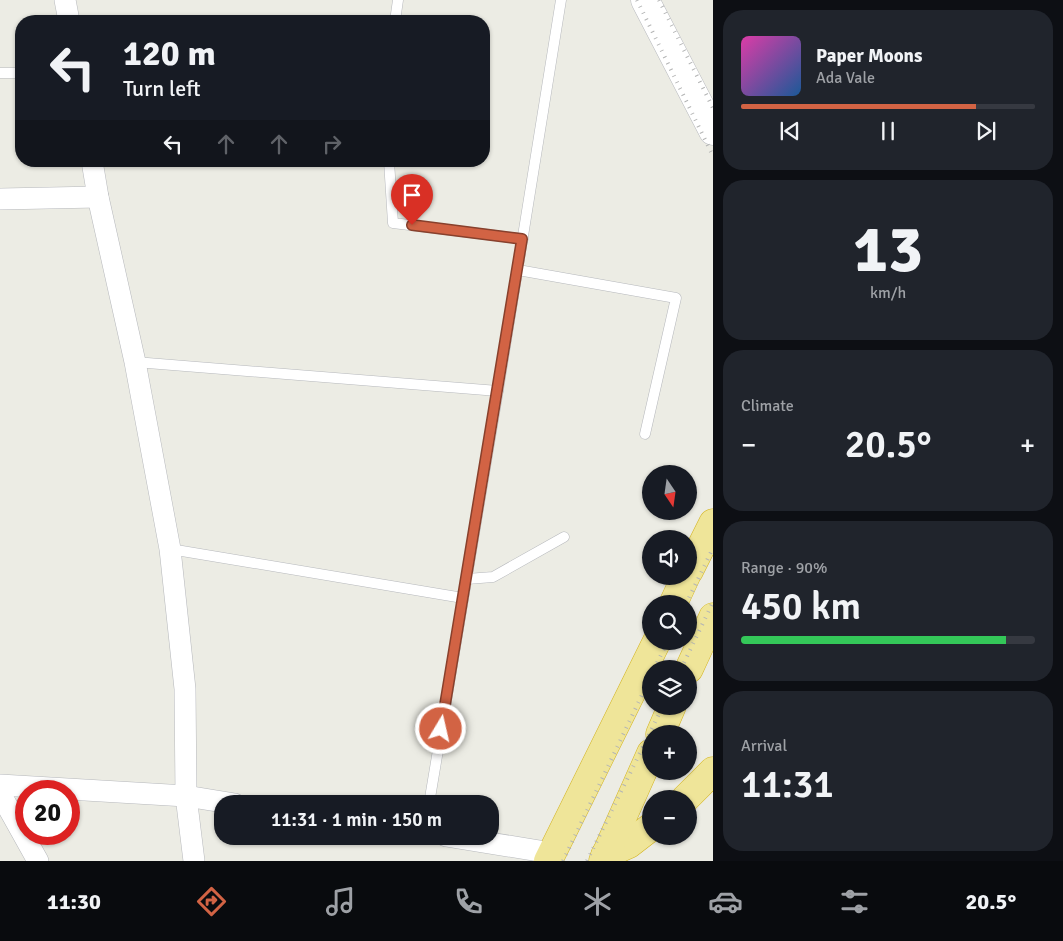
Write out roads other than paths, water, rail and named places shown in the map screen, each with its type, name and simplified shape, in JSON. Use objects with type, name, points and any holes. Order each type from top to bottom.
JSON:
[{"type":"highway","points":[[697,555],[713,523]]},
{"type":"highway","points":[[693,660],[713,617]]},
{"type":"highway","points":[[550,857],[652,650]]},
{"type":"highway","points":[[694,790],[713,771]]},
{"type":"highway","points":[[604,858],[642,772]]},
{"type":"highway","points":[[604,858],[629,844],[642,834]]},
{"type":"street","points":[[65,0],[68,15]]},
{"type":"street","points":[[645,0],[713,131]]},
{"type":"street","points":[[93,167],[135,362],[170,549],[185,689],[186,796],[194,861]]},
{"type":"street","points":[[0,200],[98,197]]},
{"type":"street","points":[[0,785],[186,796],[214,801]]},
{"type":"street","points":[[0,793],[38,861]]},
{"type":"street","points":[[491,845],[550,857]]},
{"type":"lane","points":[[396,15],[398,0]]},
{"type":"lane","points":[[430,795],[562,0]]},
{"type":"lane","points":[[0,73],[15,74]]},
{"type":"lane","points":[[389,167],[393,223],[522,239]]},
{"type":"lane","points":[[518,270],[676,298],[645,434]]},
{"type":"lane","points":[[135,362],[498,391]]},
{"type":"lane","points":[[466,579],[493,577],[564,537]]},
{"type":"lane","points":[[170,549],[463,598]]},
{"type":"railway","points":[[637,0],[713,156]]},
{"type":"railway","points":[[659,0],[713,108]]},
{"type":"railway","points":[[690,595],[713,548]]},
{"type":"railway","points":[[685,660],[713,602]]},
{"type":"railway","points":[[658,660],[664,650]]},
{"type":"railway","points":[[563,861],[642,695]]},
{"type":"railway","points":[[587,861],[659,715]]}]
